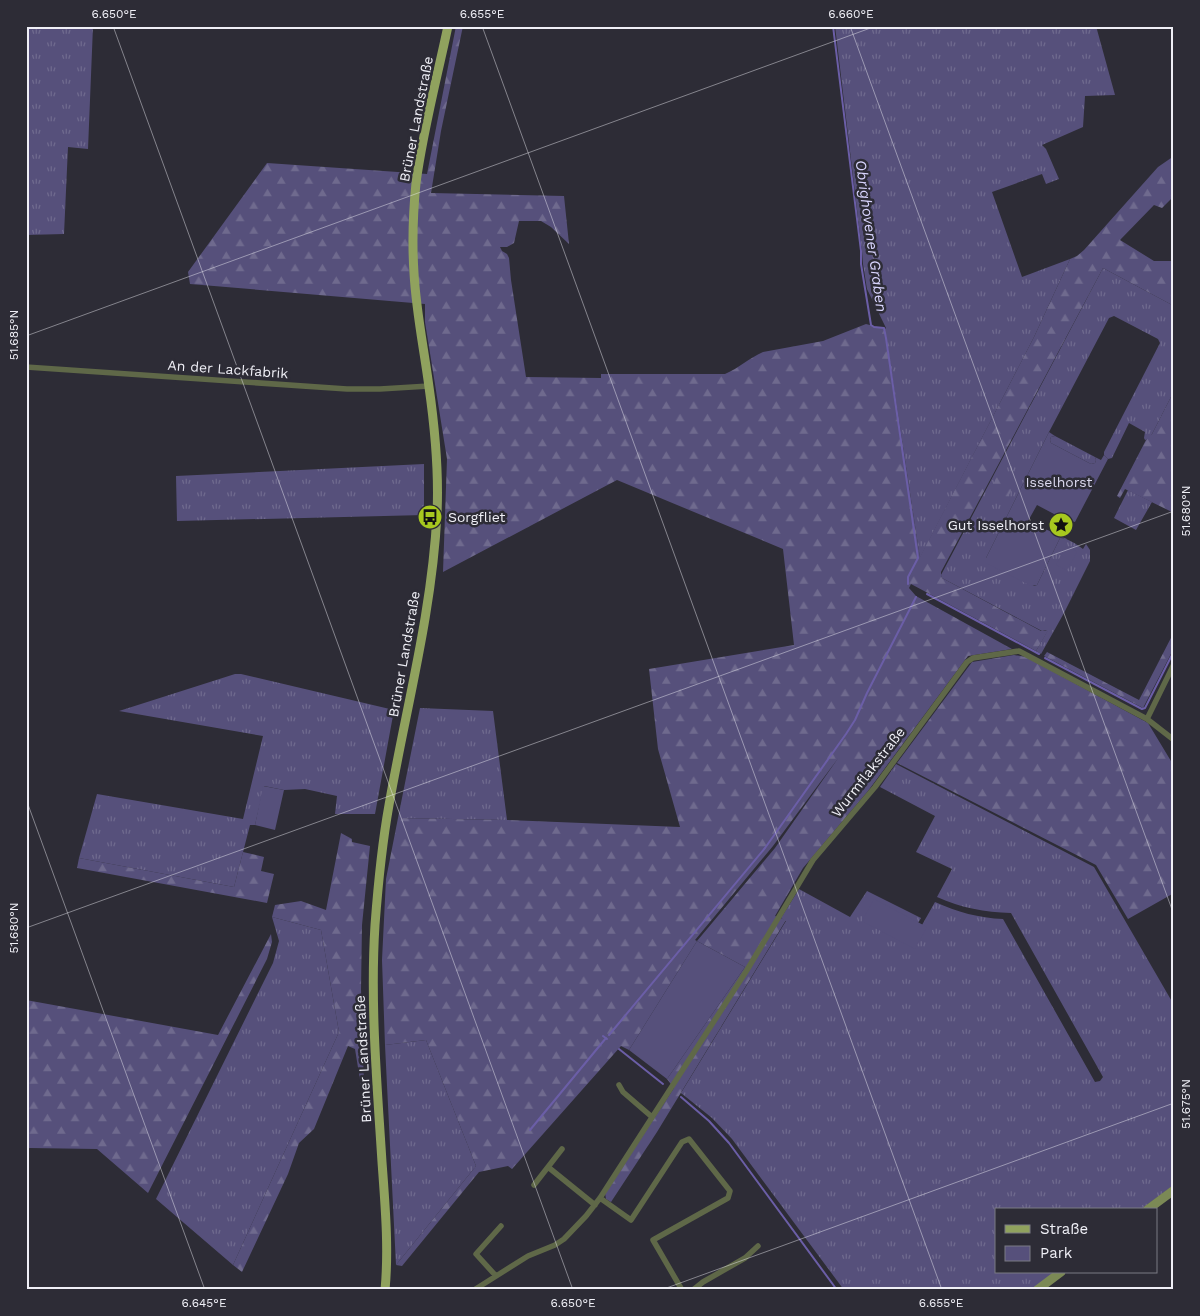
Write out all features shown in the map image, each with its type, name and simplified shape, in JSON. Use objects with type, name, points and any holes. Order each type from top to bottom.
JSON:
[{"type":"main road","name":"Brüner Landstraße","points":[[385,1290],[385,1208],[374,1022],[375,929],[386,826],[425,620],[434,556],[438,475],[429,386],[417,312],[413,220],[422,144],[448,26]]},
{"type":"street","name":"An der Lackfabrik","points":[[26,367],[347,389],[429,386]]},
{"type":"street","name":"Wurmflakstraße","points":[[474,1290],[528,1256],[555,1245],[564,1239],[586,1216],[600,1198],[747,970],[813,860],[875,787],[967,662],[973,658],[1019,650],[1147,719],[1174,740]]},
{"type":"street","points":[[1147,719],[1174,664]]},
{"type":"street","points":[[619,1085],[623,1092],[652,1117]]},
{"type":"street","points":[[600,1198],[631,1220],[682,1142],[689,1139],[730,1191],[728,1198],[653,1240],[682,1290]]},
{"type":"street","points":[[534,1185],[562,1149]]},
{"type":"street","points":[[548,1168],[594,1205]]},
{"type":"street","points":[[1150,1208],[1174,1190]]},
{"type":"street","points":[[496,1276],[476,1254],[501,1226]]},
{"type":"street","points":[[693,1290],[703,1282],[745,1258],[758,1246]]},
{"type":"street","points":[[1037,1290],[1058,1274]]},
{"type":"green space","points":[[26,26],[93,26],[88,149],[68,147],[64,234],[26,235]]},
{"type":"green space","points":[[456,26],[463,26],[441,131],[431,193],[564,196],[569,244],[551,227],[541,221],[519,221],[514,243],[507,247],[500,247],[509,258],[526,377],[601,378],[601,374],[725,374],[763,352],[823,341],[866,324],[885,329],[920,557],[1034,337],[1070,259],[1084,250],[1158,167],[1174,156],[1174,196],[1162,208],[1154,205],[1120,240],[1154,261],[1174,261],[1174,306],[1103,268],[941,572],[942,578],[1041,631],[1049,629],[1036,651],[911,584],[909,588],[916,596],[1012,649],[968,656],[868,791],[803,868],[775,916],[786,920],[657,1132],[611,1202],[606,1199],[605,1193],[674,1088],[667,1079],[745,967],[697,941],[629,1050],[621,1046],[512,1169],[508,1166],[479,1172],[402,1266],[396,1265],[476,1166],[426,1040],[385,1045],[382,960],[386,879],[398,818],[680,827],[658,749],[649,669],[794,645],[783,549],[617,480],[443,572],[447,459],[425,322],[425,304],[190,284],[188,272],[267,163],[427,174]],"holes":[[[839,757],[775,848],[697,941],[695,940],[773,846]]]},
{"type":"green space","points":[[835,26],[1096,26],[1115,95],[1085,96],[1083,127],[1042,145],[1046,149],[1059,179],[1046,184],[1042,174],[992,192],[1022,277],[1070,259],[1034,337],[920,558],[886,328],[867,289],[863,264]]},
{"type":"green space","points":[[1103,268],[1174,306],[1174,391],[1149,439],[1145,440],[1145,432],[1129,423],[1112,458],[1108,459],[1104,455],[1160,343],[1158,339],[1114,316],[1109,318],[986,558],[1034,586],[1037,585],[1060,538],[1069,540],[1083,549],[1086,544],[1090,550],[1090,561],[1041,654],[1036,651],[1048,630],[1042,631],[942,578],[941,575]]},
{"type":"green space","points":[[1174,391],[1174,513],[1125,489],[1120,498],[1117,496]]},
{"type":"green space","name":"Isselhorst","points":[[1049,432],[1055,436],[1051,437],[1051,443],[1091,464],[1095,463],[1095,457],[1101,460],[1104,455],[1108,459],[1075,522],[1054,516],[1054,514],[1037,505],[1028,521],[1067,539],[1060,538],[1037,585],[1031,586],[986,563],[986,558]]},
{"type":"green space","points":[[1055,436],[1095,457],[1095,463],[1091,464],[1051,443],[1051,437]]},
{"type":"green space","points":[[424,464],[424,515],[177,521],[176,476]]},
{"type":"green space","points":[[997,477],[1014,485],[1004,505],[987,496]]},
{"type":"green space","points":[[1128,490],[1152,502],[1136,530],[1114,518]]},
{"type":"green space","points":[[1066,546],[1077,552],[1067,570],[1056,565]]},
{"type":"green space","points":[[1174,632],[1174,648],[1143,708],[1044,656],[1047,652],[1139,700]]},
{"type":"green space","points":[[1014,655],[1026,657],[1148,723],[1174,766],[1174,893],[1128,919],[1096,865],[897,763],[972,662]]},
{"type":"green space","points":[[235,674],[394,710],[375,814],[335,814],[337,796],[305,789],[284,790],[264,786],[255,825],[250,825],[234,887],[79,858],[97,794],[243,819],[263,736],[119,711]]},
{"type":"green space","points":[[420,708],[493,711],[507,820],[398,818]]},
{"type":"green space","points":[[896,764],[1094,867],[1174,1005],[1174,1185],[1143,1208],[995,1208],[995,1274],[1052,1274],[1031,1290],[844,1290],[732,1139],[712,1118],[681,1093],[786,921],[781,918],[799,889],[850,917],[867,891],[921,918],[918,923],[922,925],[935,902],[968,914],[1003,919],[1095,1082],[1100,1081],[1103,1077],[1011,913],[973,909],[937,897],[952,869],[916,852],[935,816],[880,787]]},
{"type":"green space","points":[[263,786],[284,790],[275,830],[255,825]]},
{"type":"green space","points":[[341,833],[352,839],[352,842],[370,846],[362,925],[361,989],[364,1087],[361,1086],[355,1049],[348,1046],[314,1129],[299,1143],[288,1174],[242,1272],[233,1265],[339,1032],[321,930],[272,917],[275,905],[301,901],[326,910]]},
{"type":"green space","points":[[243,852],[264,857],[261,871],[274,874],[267,903],[77,868],[79,858],[234,887]]},
{"type":"green space","points":[[874,899],[927,927],[915,949],[862,921]]},
{"type":"green space","points":[[272,917],[321,930],[339,1032],[233,1265],[156,1199],[273,963],[279,941]]},
{"type":"green space","points":[[271,934],[272,942],[267,959],[148,1193],[97,1149],[26,1149],[26,1000],[218,1035]]},
{"type":"green space","points":[[697,941],[745,967],[667,1079],[629,1050]]},
{"type":"green space","points":[[426,1040],[476,1166],[396,1265],[385,1045]]},
{"type":"waterway","name":"Obrighovener Graben","points":[[833,26],[861,251],[861,264],[871,325],[884,328],[886,338],[918,558],[908,577],[908,584]]},
{"type":"waterway","name":"Obrighovener Graben","points":[[927,594],[1039,654]]},
{"type":"waterway","points":[[609,1035],[765,848],[846,734],[855,720],[916,597]]},
{"type":"waterway","name":"Obrighovener Graben","points":[[1045,658],[1142,709],[1145,708],[1174,651]]},
{"type":"waterway","points":[[603,1036],[607,1039]]},
{"type":"waterway","points":[[530,1130],[606,1038]]},
{"type":"waterway","points":[[619,1049],[663,1084]]},
{"type":"waterway","points":[[681,1097],[709,1121],[729,1143],[837,1290]]},
{"type":"place","name":"Sorgfliet","points":[[430,517]]},
{"type":"place","name":"Gut Isselhorst","points":[[1061,525]]}]
